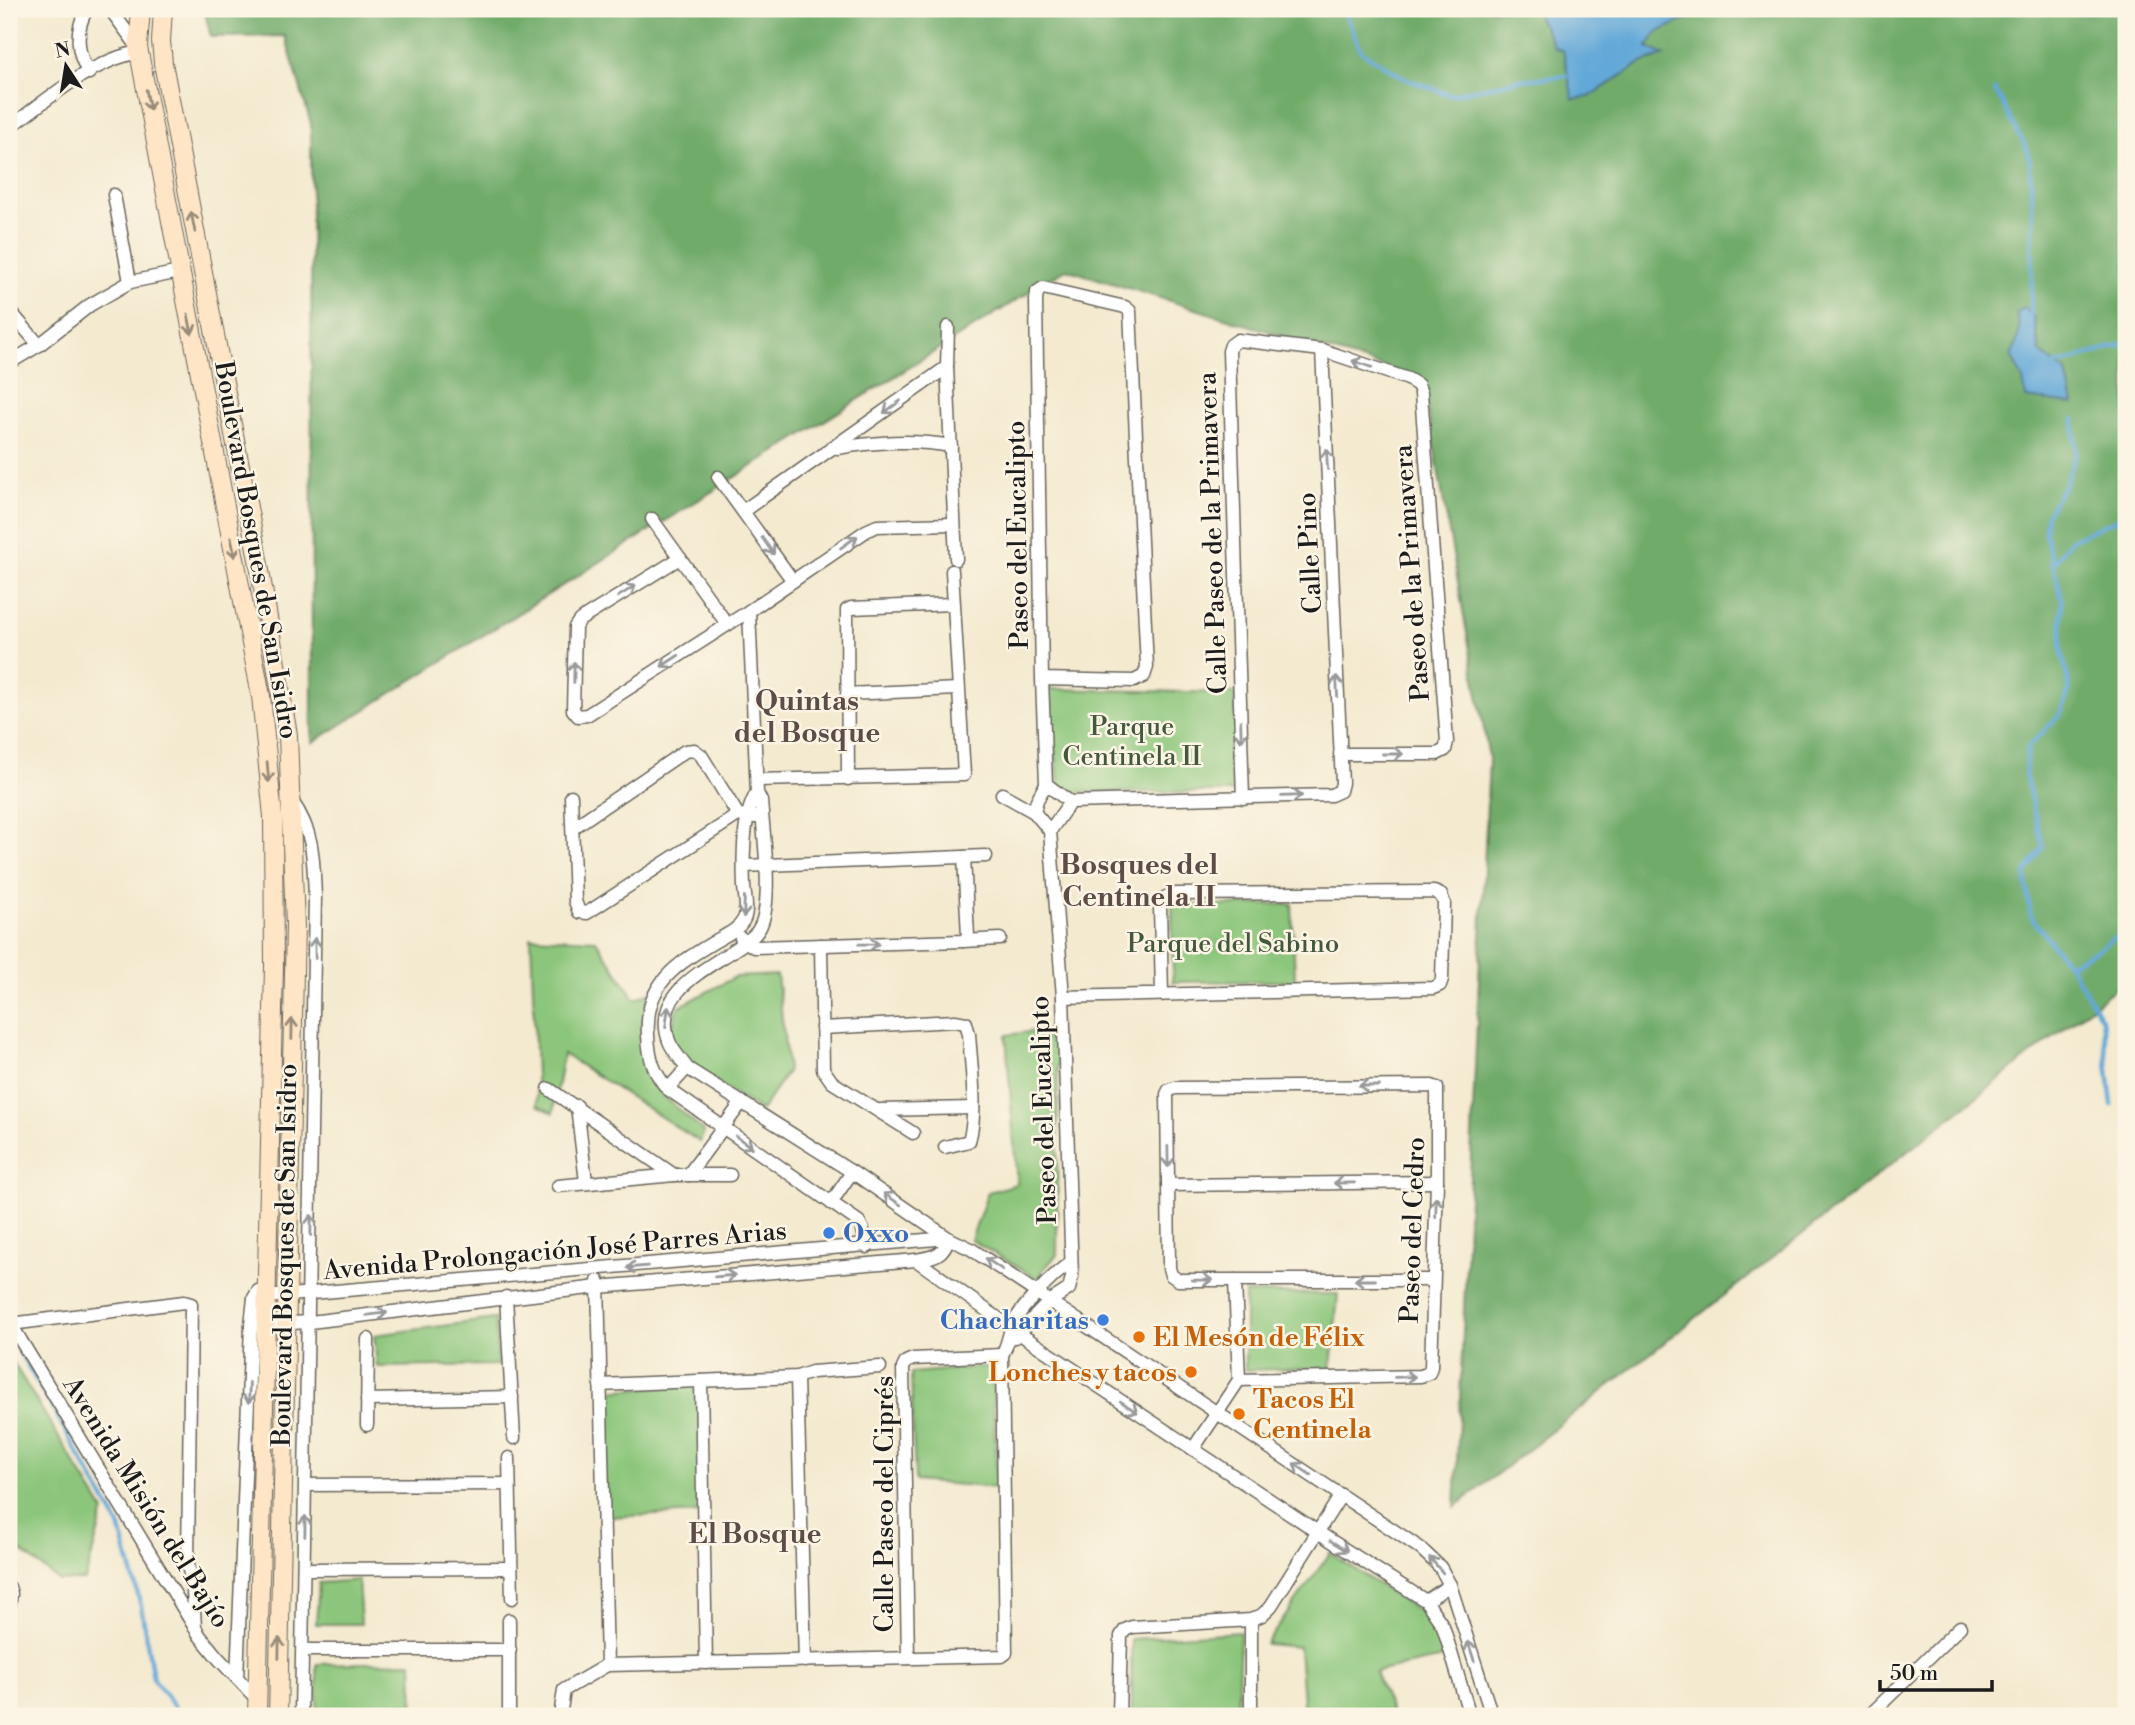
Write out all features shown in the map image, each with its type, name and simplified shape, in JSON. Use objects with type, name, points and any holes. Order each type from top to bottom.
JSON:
[{"type":"main road","name":"Boulevard Bosques de San Isidro","points":[[141,9],[138,50],[261,696],[273,817],[274,965],[267,1273],[260,1298],[259,1325],[257,1707]]},
{"type":"main road","name":"Boulevard Bosques de San Isidro","points":[[163,9],[163,63],[259,565],[288,735],[295,926],[278,1716]]},
{"type":"street","points":[[88,9],[79,32],[79,49],[89,73]]},
{"type":"street","points":[[9,128],[112,59],[138,50],[110,9]]},
{"type":"street","points":[[114,194],[130,282]]},
{"type":"street","points":[[9,363],[39,345],[90,305],[130,282],[180,272]]},
{"type":"street","name":"Paseo del Eucalipto","points":[[1042,679],[1134,681],[1144,676],[1147,667],[1130,311],[1125,307],[1043,288],[1037,292],[1036,300],[1042,679],[1046,784]]},
{"type":"street","points":[[9,310],[39,345]]},
{"type":"street","points":[[757,786],[848,779],[964,775],[953,604],[948,327]]},
{"type":"street","name":"Calle Paseo de la Primavera","points":[[1243,798],[1229,351],[1231,345],[1238,340],[1322,350],[1408,379],[1418,385],[1421,393]]},
{"type":"street","name":"Calle Pino","points":[[1322,350],[1340,754]]},
{"type":"street","points":[[743,511],[947,367]]},
{"type":"street","name":"Paseo de la Primavera","points":[[1340,754],[1437,754],[1445,750],[1447,742],[1421,393]]},
{"type":"street","points":[[835,448],[895,441],[924,441],[951,446]]},
{"type":"street","points":[[719,477],[793,581]]},
{"type":"street","points":[[652,519],[727,624]]},
{"type":"street","points":[[680,558],[580,620],[575,627],[573,710],[578,716],[587,715],[749,611],[866,531],[877,526],[953,524]]},
{"type":"street","points":[[848,779],[846,610],[953,604]]},
{"type":"street","points":[[749,611],[757,786],[761,801],[765,865],[765,910],[762,924],[754,936],[699,972],[671,1000],[665,1015],[670,1043],[687,1068],[852,1172],[948,1238],[971,1249],[1420,1548],[1440,1567],[1450,1585],[1492,1716]]},
{"type":"street","points":[[847,694],[958,689]]},
{"type":"street","points":[[574,827],[685,751],[694,750],[701,755],[743,816]]},
{"type":"street","points":[[1034,812],[1046,784],[1070,802],[1331,795],[1340,791],[1340,754]]},
{"type":"street","points":[[757,786],[743,816],[744,920],[733,931],[671,970],[657,987],[648,1010],[648,1047],[653,1069],[668,1090],[859,1222],[867,1247]]},
{"type":"street","points":[[1002,794],[1034,812],[1050,831],[1070,802]]},
{"type":"street","points":[[571,796],[575,901],[579,912],[587,913],[743,816],[762,817]]},
{"type":"street","name":"Boulevard Bosques de San Isidro","points":[[291,800],[304,819],[313,848],[315,897],[310,1322],[301,1716]]},
{"type":"street","name":"Paseo del Eucalipto","points":[[1049,1302],[1069,1289],[1072,1277],[1063,997],[1050,831]]},
{"type":"street","points":[[744,866],[986,856]]},
{"type":"street","points":[[964,857],[965,939]]},
{"type":"street","points":[[1063,997],[1161,995],[1433,988],[1440,985],[1441,979],[1444,903],[1441,895],[1434,892],[1175,894],[1166,897],[1160,906],[1161,995]]},
{"type":"street","points":[[733,931],[754,947],[1000,939]]},
{"type":"street","points":[[821,945],[823,1069],[827,1076],[913,1133]]},
{"type":"street","points":[[689,957],[699,972]]},
{"type":"street","points":[[822,1028],[955,1021],[967,1023],[972,1108],[969,1141],[946,1147]]},
{"type":"street","points":[[648,1047],[670,1043]]},
{"type":"street","points":[[668,1090],[687,1068]]},
{"type":"street","name":"Paseo del Cedro","points":[[1168,1185],[1169,1090],[1378,1086],[1437,1088],[1437,1182],[1429,1373],[1421,1376],[1239,1380]]},
{"type":"street","points":[[549,1089],[674,1175]]},
{"type":"street","points":[[688,1175],[742,1102]]},
{"type":"street","points":[[577,1106],[586,1182]]},
{"type":"street","points":[[880,1110],[972,1108]]},
{"type":"street","points":[[831,1203],[852,1172]]},
{"type":"street","points":[[558,1185],[674,1175],[730,1175]]},
{"type":"street","points":[[1433,1280],[1178,1280],[1171,1275],[1168,1185],[1437,1182]]},
{"type":"street","points":[[915,1260],[939,1254],[948,1238]]},
{"type":"street","name":"Avenida Prolongación José Parres Arias","points":[[260,1298],[948,1238]]},
{"type":"street","points":[[915,1260],[1013,1334],[1426,1601],[1435,1610],[1446,1635],[1470,1716]]},
{"type":"street","name":"Avenida Prolongación José Parres Arias","points":[[259,1325],[310,1322],[598,1287],[915,1260]]},
{"type":"street","points":[[1037,1293],[1056,1272],[1070,1263]]},
{"type":"street","points":[[560,1716],[564,1690],[607,1665],[598,1270]]},
{"type":"street","points":[[1193,1449],[1239,1380],[1235,1280]]},
{"type":"street","name":"Calle Paseo del Ciprés","points":[[607,1665],[1002,1656],[1006,1653],[1002,1355],[1037,1293]]},
{"type":"street","points":[[506,1297],[514,1438]]},
{"type":"street","points":[[10,1322],[184,1302],[191,1304],[188,1564],[195,1628]]},
{"type":"street","name":"Calle Paseo del Ciprés","points":[[1013,1334],[1049,1302]]},
{"type":"street","name":"Avenida Misión del Bajío","points":[[10,1322],[195,1628],[237,1678],[257,1707]]},
{"type":"street","name":"Boulevard Bosques de San Isidro","points":[[237,1678],[259,1325]]},
{"type":"street","points":[[367,1425],[368,1339]]},
{"type":"street","name":"Calle Paseo del Ciprés","points":[[908,1658],[903,1368],[906,1362],[913,1359],[1002,1355]]},
{"type":"street","points":[[600,1385],[797,1377],[812,1371],[880,1367]]},
{"type":"street","points":[[797,1377],[805,1661]]},
{"type":"street","points":[[701,1381],[706,1663]]},
{"type":"street","points":[[367,1400],[512,1397]]},
{"type":"street","points":[[509,1458],[512,1598]]},
{"type":"street","points":[[306,1485],[509,1484]]},
{"type":"street","points":[[1119,1716],[1121,1636],[1125,1630],[1132,1627],[1251,1620],[1262,1615],[1271,1606],[1341,1495]]},
{"type":"street","points":[[304,1569],[510,1568]]},
{"type":"street","points":[[1426,1601],[1450,1585]]},
{"type":"street","points":[[9,1587],[9,1606]]},
{"type":"street","points":[[509,1620],[509,1716]]},
{"type":"street","points":[[1251,1620],[1251,1716]]},
{"type":"street","points":[[1869,1716],[1960,1627]]},
{"type":"street","points":[[303,1650],[510,1650]]},
{"type":"green space","points":[[204,9],[2126,9],[2126,980],[1455,1507],[1489,758],[1422,379],[1066,269],[312,743],[311,124],[285,36],[211,37]]},
{"type":"green space","name":"Parque Centinela II","points":[[1048,689],[1235,693],[1238,792],[1060,792]]},
{"type":"green space","name":"Parque del Sabino","points":[[1292,904],[1295,981],[1173,982],[1172,906]]},
{"type":"green space","points":[[531,937],[596,940],[635,999],[649,993],[646,1042],[654,1087],[704,1132],[700,1142],[563,1054],[553,1113],[537,1105]]},
{"type":"green space","points":[[777,975],[788,1070],[761,1111],[681,1059],[670,1035],[677,1008],[735,977]]},
{"type":"green space","points":[[1044,1030],[1058,1033],[1057,1255],[1043,1270],[1039,1279],[971,1240],[988,1192],[1017,1184],[1006,1035]]},
{"type":"green space","points":[[1245,1293],[1338,1294],[1331,1368],[1245,1370]]},
{"type":"green space","points":[[495,1319],[498,1365],[377,1367],[374,1335]]},
{"type":"green space","points":[[9,1356],[104,1511],[85,1580],[59,1581],[9,1541]]},
{"type":"green space","points":[[992,1366],[997,1488],[915,1481],[911,1373]]},
{"type":"green space","points":[[701,1384],[703,1513],[605,1517],[604,1391]]},
{"type":"green space","points":[[1330,1553],[1436,1622],[1443,1658],[1375,1672],[1393,1716],[1304,1716],[1299,1647],[1266,1644]]},
{"type":"green space","points":[[358,1580],[361,1624],[316,1624],[319,1583]]},
{"type":"green space","points":[[1240,1632],[1237,1716],[1132,1716],[1131,1639]]},
{"type":"green space","points":[[412,1662],[414,1716],[317,1716],[317,1664]]},
{"type":"water","points":[[1536,9],[1698,9],[1694,16],[1657,32],[1647,47],[1665,55],[1641,63],[1589,97],[1573,99],[1563,51],[1554,47]]},
{"type":"water","points":[[2024,307],[2034,317],[2040,352],[2066,372],[2073,404],[2026,398],[2023,380],[2011,355],[2018,335],[2016,314]]},
{"type":"waterway","points":[[1340,9],[1347,17],[1361,51],[1404,78],[1450,95],[1520,80],[1567,76]]},
{"type":"waterway","points":[[1995,90],[2028,151],[2033,222],[2031,314]]},
{"type":"waterway","points":[[2056,365],[2126,343]]},
{"type":"waterway","points":[[2074,419],[2076,454],[2066,482],[2047,514],[2045,532],[2062,600],[2061,648],[2070,688],[2060,715],[2028,747],[2025,774],[2043,847],[2025,874],[2031,917],[2072,969],[2102,1019],[2112,1105]]},
{"type":"waterway","points":[[2054,562],[2071,540],[2126,515]]},
{"type":"waterway","points":[[2069,965],[2126,930]]},
{"type":"waterway","points":[[9,1333],[119,1525],[141,1606],[153,1678],[181,1716]]},
{"type":"place","name":"Oxxo","points":[[829,1233]]},
{"type":"place","name":"Chacharitas","points":[[1103,1320]]},
{"type":"place","name":"El Mesón de Félix","points":[[1139,1337]]},
{"type":"place","name":"Lonches y tacos","points":[[1191,1372]]},
{"type":"place","name":"Tacos El Centinela","points":[[1239,1414]]},
{"type":"district","name":"Quintas del Bosque","points":[[807,716]]},
{"type":"district","name":"Bosques del Centinela II","points":[[1139,880]]},
{"type":"district","name":"El Bosque","points":[[755,1533]]}]
